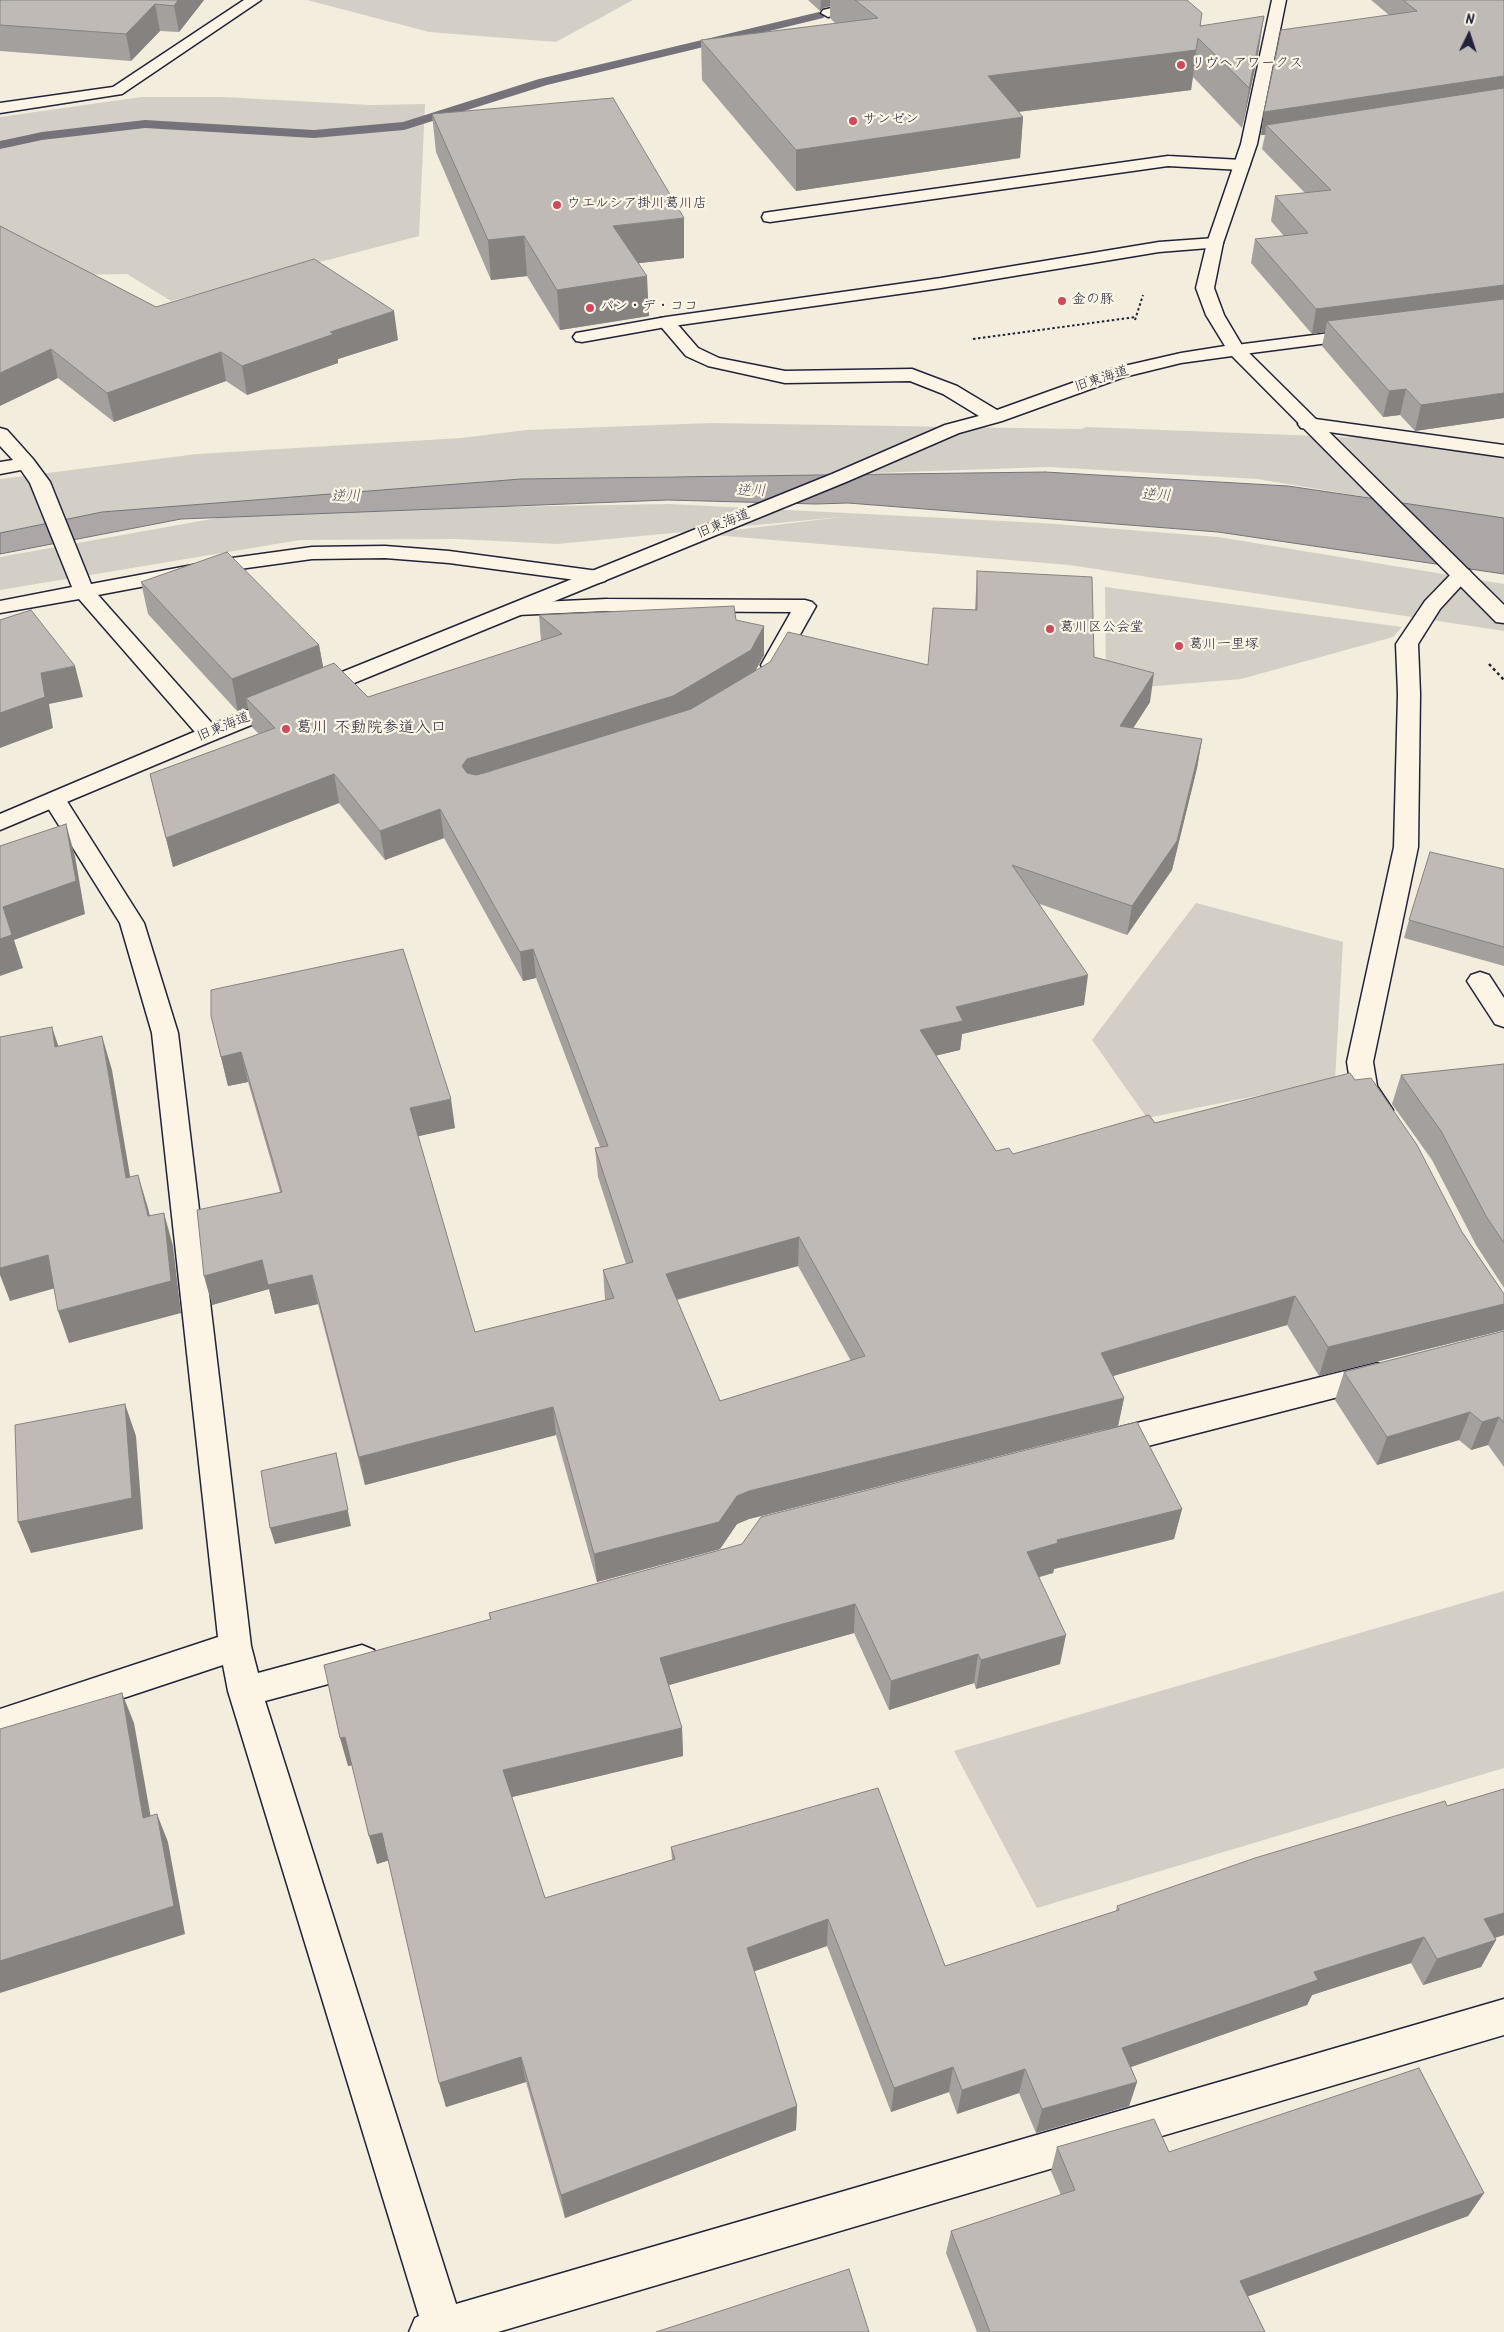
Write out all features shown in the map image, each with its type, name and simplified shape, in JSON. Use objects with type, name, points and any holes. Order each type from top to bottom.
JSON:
[{"type":"street","points":[[0,108],[117,91],[254,0]]},
{"type":"street","points":[[828,13],[881,0]]},
{"type":"street","points":[[1279,0],[1256,143],[1242,165],[1214,243],[1205,288],[1215,315],[1236,350],[1308,424],[1504,616]]},
{"type":"street","points":[[770,218],[1168,161],[1242,165]]},
{"type":"street","points":[[582,338],[666,322],[941,283],[1159,247],[1214,243]]},
{"type":"street","points":[[666,322],[692,352],[714,362],[785,377],[912,375],[950,390],[996,417]]},
{"type":"street","name":"旧東海道","points":[[0,823],[209,734],[665,549],[952,429],[996,417],[1118,373],[1180,358],[1380,332]]},
{"type":"street","points":[[1308,424],[1504,451]]},
{"type":"street","points":[[0,434],[40,482],[80,584],[209,734]]},
{"type":"street","points":[[0,468],[26,463]]},
{"type":"street","points":[[0,607],[80,584],[312,553],[385,552],[440,556],[598,576]]},
{"type":"street","points":[[1392,1127],[1364,1086],[1360,1062],[1406,847],[1409,694],[1407,644],[1432,605],[1462,574]]},
{"type":"street","points":[[517,609],[607,605],[805,606],[761,684]]},
{"type":"street","points":[[55,800],[132,923],[165,1033],[235,1646],[245,1691],[439,2330],[1504,2018]]},
{"type":"street","points":[[1480,982],[1504,1018]]},
{"type":"street","points":[[1078,1451],[1407,1367]]},
{"type":"street","points":[[0,1724],[235,1646]]},
{"type":"street","points":[[245,1691],[388,1653]]},
{"type":"path","points":[[973,339],[1136,317]]},
{"type":"path","points":[[1496,671],[1504,680]]},
{"type":"shaded area","points":[[307,0],[633,0],[556,42],[429,32]]},
{"type":"shaded area","points":[[141,97],[223,97],[370,105],[425,104],[419,236],[171,301],[127,274],[75,275],[0,307],[0,117]]},
{"type":"shaded area","points":[[710,423],[1081,429],[1087,427],[1420,440],[1504,454],[1504,520],[1257,479],[1049,467],[729,478],[671,476],[495,481],[102,512],[0,533],[0,479],[197,454],[461,438],[526,430]]},
{"type":"shaded area","points":[[670,504],[1042,523],[1218,537],[1504,584],[1504,631],[1069,565],[702,534],[841,517],[557,544],[456,539],[300,540],[0,590],[0,557],[256,511]]},
{"type":"shaded area","points":[[1105,587],[1402,627],[1393,637],[1241,679],[1145,687],[1106,682]]},
{"type":"shaded area","points":[[1196,903],[1343,942],[1335,1080],[1147,1118],[1092,1040]]},
{"type":"shaded area","points":[[1504,1591],[1504,1768],[1037,1908],[954,1751]]},
{"type":"water","name":"逆川","points":[[1045,472],[1288,486],[1504,518],[1504,574],[1218,532],[848,503],[816,504],[668,500],[181,519],[0,554],[0,533],[102,512],[521,479]]},
{"type":"building","points":[[0,0],[178,0],[174,6],[155,4],[126,34],[0,25]]},
{"type":"building","points":[[855,0],[1187,0],[1202,13],[1200,26],[1264,16],[1249,88],[1198,38],[1196,50],[988,76],[1023,117],[796,150],[701,40],[878,18]]},
{"type":"building","points":[[1403,0],[1504,0],[1504,76],[1264,112],[1281,30],[1417,11]]},
{"type":"building","points":[[1504,88],[1504,285],[1316,309],[1255,239],[1308,233],[1275,196],[1331,190],[1266,125]]},
{"type":"building","name":"ウエルシア掛川葛川店","points":[[613,98],[684,218],[613,226],[647,276],[557,290],[524,236],[488,240],[432,114]]},
{"type":"building","points":[[0,226],[156,307],[314,259],[394,311],[330,332],[334,334],[242,366],[221,352],[107,393],[51,349],[0,373]]},
{"type":"building","points":[[1504,299],[1504,393],[1421,405],[1406,389],[1389,391],[1327,321]]},
{"type":"building","points":[[227,552],[319,645],[232,679],[141,582]]},
{"type":"building","points":[[977,571],[1092,577],[1094,657],[1154,673],[1120,726],[1202,739],[1177,841],[1132,906],[1012,865],[1088,975],[956,1007],[963,1021],[920,1030],[996,1151],[1009,1148],[1013,1154],[1149,1115],[1155,1123],[1350,1073],[1355,1080],[1371,1078],[1417,1145],[1462,1232],[1504,1294],[1504,1304],[1328,1347],[1295,1296],[1101,1353],[1124,1398],[749,1491],[737,1496],[719,1522],[594,1554],[553,1407],[359,1457],[312,1275],[268,1285],[262,1260],[204,1276],[197,1210],[282,1192],[241,1052],[221,1057],[211,1016],[211,990],[403,949],[451,1099],[410,1108],[475,1332],[614,1298],[603,1270],[633,1262],[595,1148],[608,1146],[533,949],[520,952],[440,809],[380,831],[334,774],[166,838],[150,774],[275,728],[246,698],[334,663],[368,697],[562,634],[539,615],[734,606],[736,620],[764,626],[751,650],[673,696],[467,759],[462,766],[467,773],[476,775],[484,773],[691,709],[770,662],[788,632],[928,665],[933,608],[977,610]],"holes":[[[799,1237],[865,1356],[720,1401],[666,1274]]]},
{"type":"building","points":[[31,610],[75,666],[41,673],[45,697],[0,713],[0,620]]},
{"type":"building","points":[[66,824],[76,881],[3,907],[12,935],[0,939],[0,846]]},
{"type":"building","points":[[1430,852],[1504,869],[1504,947],[1409,920]]},
{"type":"building","points":[[52,1027],[55,1047],[102,1036],[126,1178],[138,1175],[148,1216],[164,1213],[171,1281],[58,1311],[48,1255],[0,1268],[0,1037]]},
{"type":"building","points":[[1504,1064],[1504,1243],[1486,1216],[1441,1131],[1401,1075]]},
{"type":"building","points":[[1504,1331],[1504,1423],[1499,1417],[1482,1422],[1470,1412],[1387,1437],[1344,1372]]},
{"type":"building","points":[[125,1404],[132,1498],[18,1522],[15,1425]]},
{"type":"building","points":[[1137,1422],[1182,1509],[1057,1540],[1058,1543],[1027,1552],[1066,1635],[981,1660],[978,1654],[891,1681],[855,1604],[660,1658],[682,1728],[503,1770],[545,1898],[675,1859],[671,1847],[878,1788],[945,1966],[1119,1910],[1117,1906],[1255,1858],[1445,1801],[1447,1806],[1504,1789],[1504,1913],[1484,1919],[1496,1940],[1437,1959],[1424,1937],[1314,1972],[1318,1980],[1122,2048],[1137,2082],[1042,2109],[1025,2069],[962,2090],[953,2067],[894,2088],[828,1919],[747,1948],[797,2106],[561,2195],[521,2057],[439,2083],[382,1833],[369,1836],[345,1737],[340,1738],[324,1665],[491,1619],[489,1613],[742,1544],[761,1517]]},
{"type":"building","points":[[336,1453],[348,1510],[270,1528],[261,1471]]},
{"type":"building","points":[[122,1693],[143,1818],[157,1814],[174,1906],[0,1961],[0,1729]]},
{"type":"building","points":[[1419,2068],[1484,2193],[1240,2281],[1265,2332],[990,2332],[951,2231],[1075,2190],[1057,2147],[1154,2119],[1169,2152]]},
{"type":"building","points":[[849,2269],[869,2332],[656,2332]]},
{"type":"waterway","points":[[0,145],[42,136],[145,124],[314,134],[404,126],[543,82],[819,16]]},
{"type":"place","name":"リヴヘアワークス","points":[[1181,65]]},
{"type":"place","name":"サンゼン","points":[[853,121]]},
{"type":"place","name":"ウエルシア掛川葛川店","points":[[557,205]]},
{"type":"place","name":"金の豚","points":[[1062,301]]},
{"type":"place","name":"パン・デ・ココ","points":[[590,308]]},
{"type":"place","name":"葛川区公会堂","points":[[1050,629]]},
{"type":"place","name":"葛川一里塚","points":[[1179,646]]},
{"type":"place","name":"葛川 不動院参道入口","points":[[286,729]]}]
